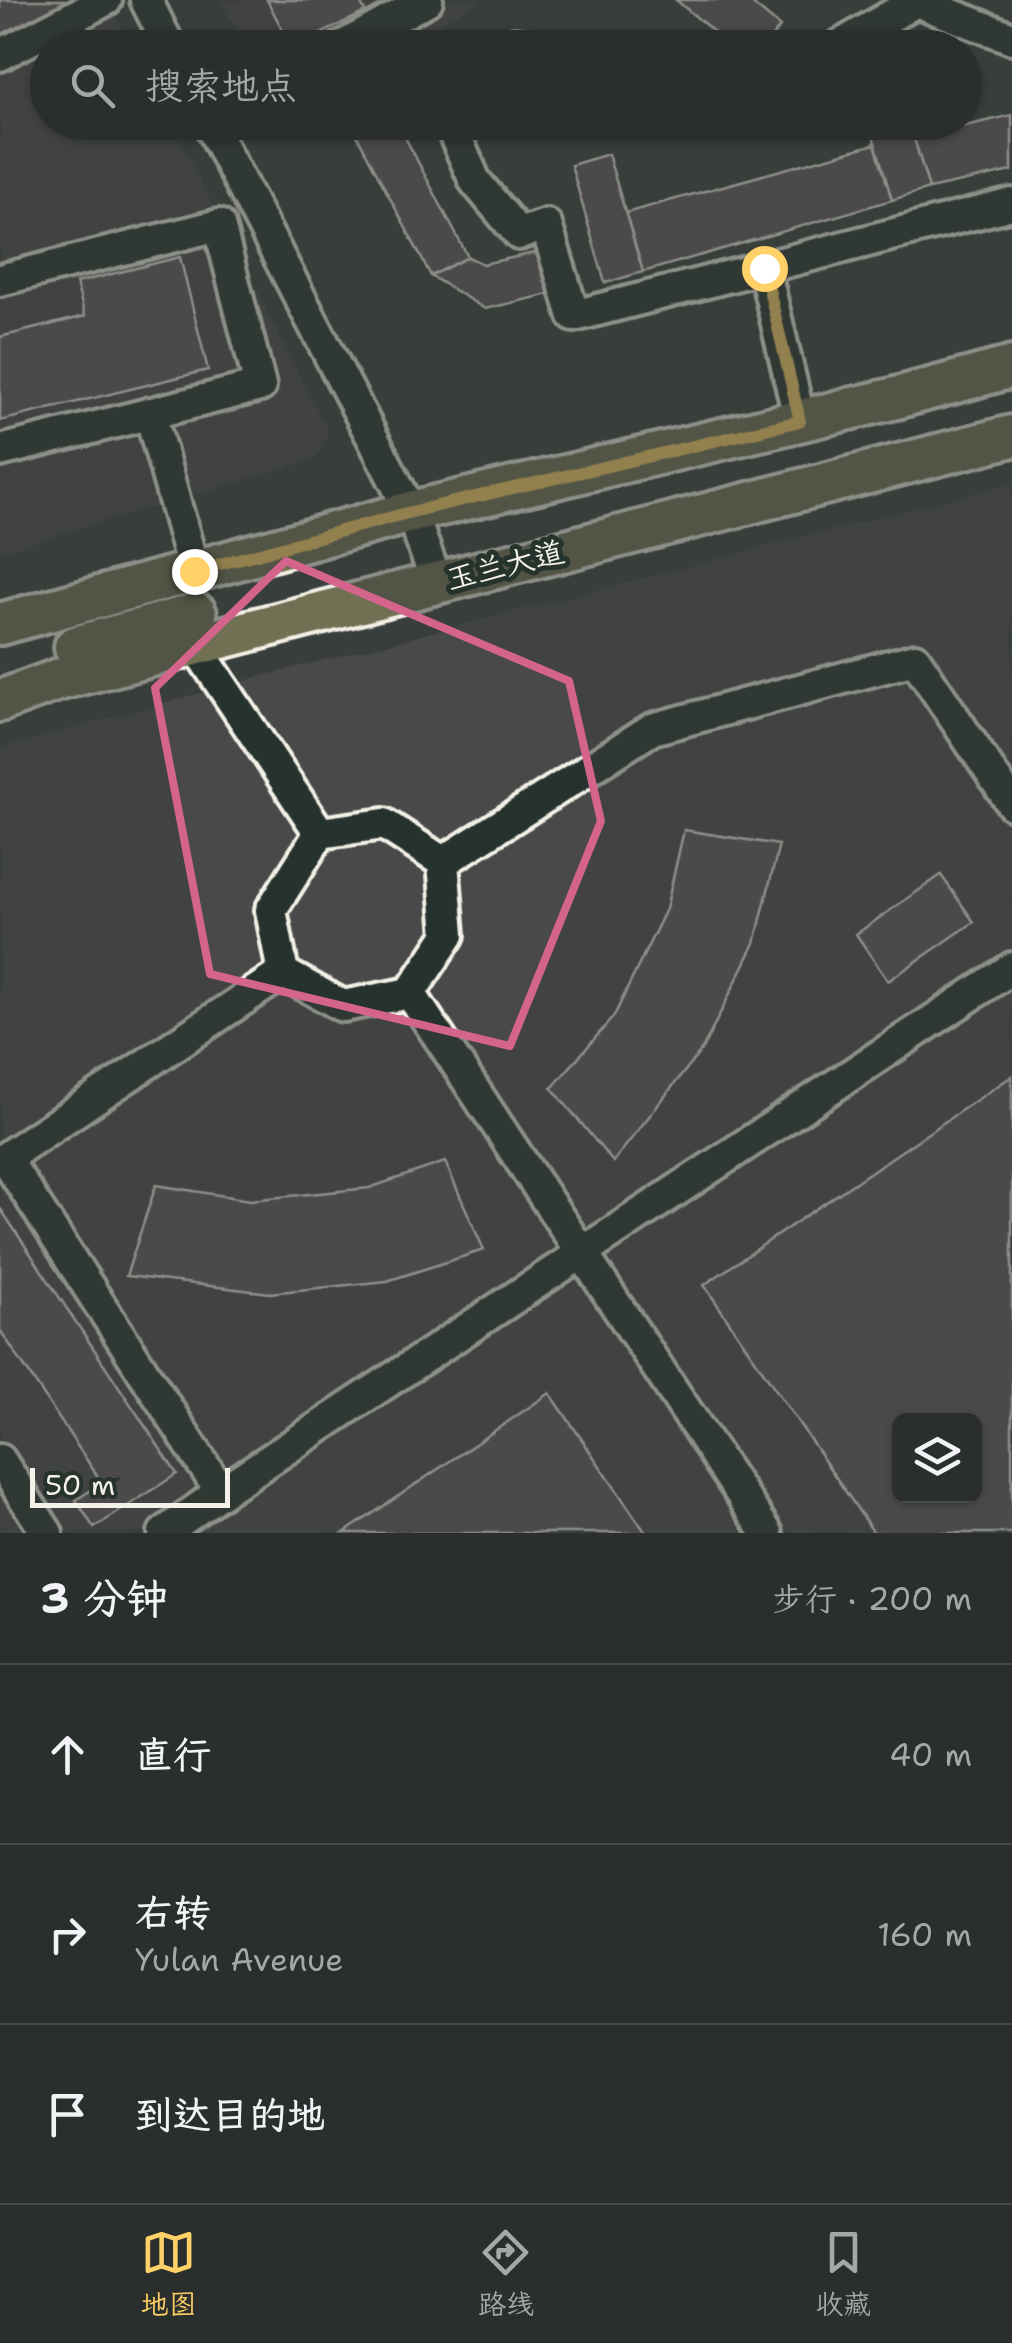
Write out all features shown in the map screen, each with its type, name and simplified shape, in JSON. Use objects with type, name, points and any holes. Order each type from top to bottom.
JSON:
[{"type":"main road","points":[[0,672],[193,606],[411,512],[1012,368]]},
{"type":"main road","name":"玉兰大道","points":[[0,702],[57,680],[193,606],[437,583],[1012,436]]},
{"type":"main road","points":[[0,624],[193,606]]},
{"type":"main road","points":[[0,648],[193,606]]},
{"type":"street","points":[[47,30],[106,0]]},
{"type":"street","points":[[146,0],[161,30]]},
{"type":"street","points":[[363,30],[392,8],[428,0]]},
{"type":"street","points":[[866,30],[916,0],[1012,38]]},
{"type":"street","points":[[0,54],[30,39]]},
{"type":"street","points":[[218,140],[411,512],[437,583]]},
{"type":"street","points":[[457,140],[476,181],[520,234],[546,225],[574,316],[1012,204]]},
{"type":"street","points":[[0,280],[219,225],[260,386],[0,451]]},
{"type":"street","points":[[764,268],[800,421]]},
{"type":"street","points":[[150,414],[193,606],[320,833]]},
{"type":"street","points":[[443,862],[652,729],[915,659],[1012,804]]},
{"type":"street","points":[[283,973],[271,910],[320,833],[384,824],[443,862]]},
{"type":"street","points":[[283,973],[343,1006],[410,993],[448,935],[443,862]]},
{"type":"street","points":[[164,1533],[1012,968]]},
{"type":"street","points":[[221,1492],[5,1158],[283,973]]},
{"type":"street","points":[[410,993],[767,1533]]},
{"type":"street","points":[[0,1460],[46,1533]]},
{"type":"highlighted area","points":[[286,561],[569,681],[601,821],[510,1046],[210,974],[155,688]]},
{"type":"shaded area","points":[[0,0],[107,0],[123,30],[30,30],[30,140],[180,140],[329,432],[317,459],[0,552]]},
{"type":"shaded area","points":[[221,0],[482,0],[428,30],[237,30]]},
{"type":"shaded area","points":[[1012,483],[1012,1533],[0,1533],[0,748],[258,677]]},
{"type":"building","points":[[0,0],[68,0],[69,3],[0,39]]},
{"type":"building","points":[[267,0],[359,0],[365,12],[328,30],[283,30]]},
{"type":"building","points":[[676,0],[748,0],[780,27],[778,30],[712,30]]},
{"type":"building","points":[[1012,115],[1012,171],[929,189],[915,140],[982,140],[982,122]]},
{"type":"building","points":[[359,140],[406,140],[468,257],[431,276]]},
{"type":"building","points":[[874,140],[914,140],[929,189],[892,200]]},
{"type":"building","points":[[875,144],[892,200],[643,272],[625,213]]},
{"type":"building","points":[[608,154],[643,272],[605,283],[571,165]]},
{"type":"building","points":[[539,252],[550,294],[485,309],[431,276],[468,257],[483,264]]},
{"type":"building","points":[[180,257],[208,370],[0,421],[0,337],[85,316],[76,283]]},
{"type":"building","points":[[684,830],[779,845],[755,943],[703,1048],[613,1162],[552,1088],[614,1016],[666,909]]},
{"type":"building","points":[[941,875],[974,922],[888,981],[856,934]]},
{"type":"building","points":[[1012,1076],[1012,1533],[874,1533],[704,1285]]},
{"type":"building","points":[[445,1162],[484,1250],[387,1281],[270,1293],[126,1276],[156,1185],[250,1200],[369,1188]]},
{"type":"building","points":[[0,1208],[177,1474],[94,1528],[76,1500],[102,1483],[0,1330]]},
{"type":"building","points":[[550,1393],[646,1533],[344,1533]]},
{"type":"route","points":[[194,571],[411,512],[800,421],[764,268]]}]
